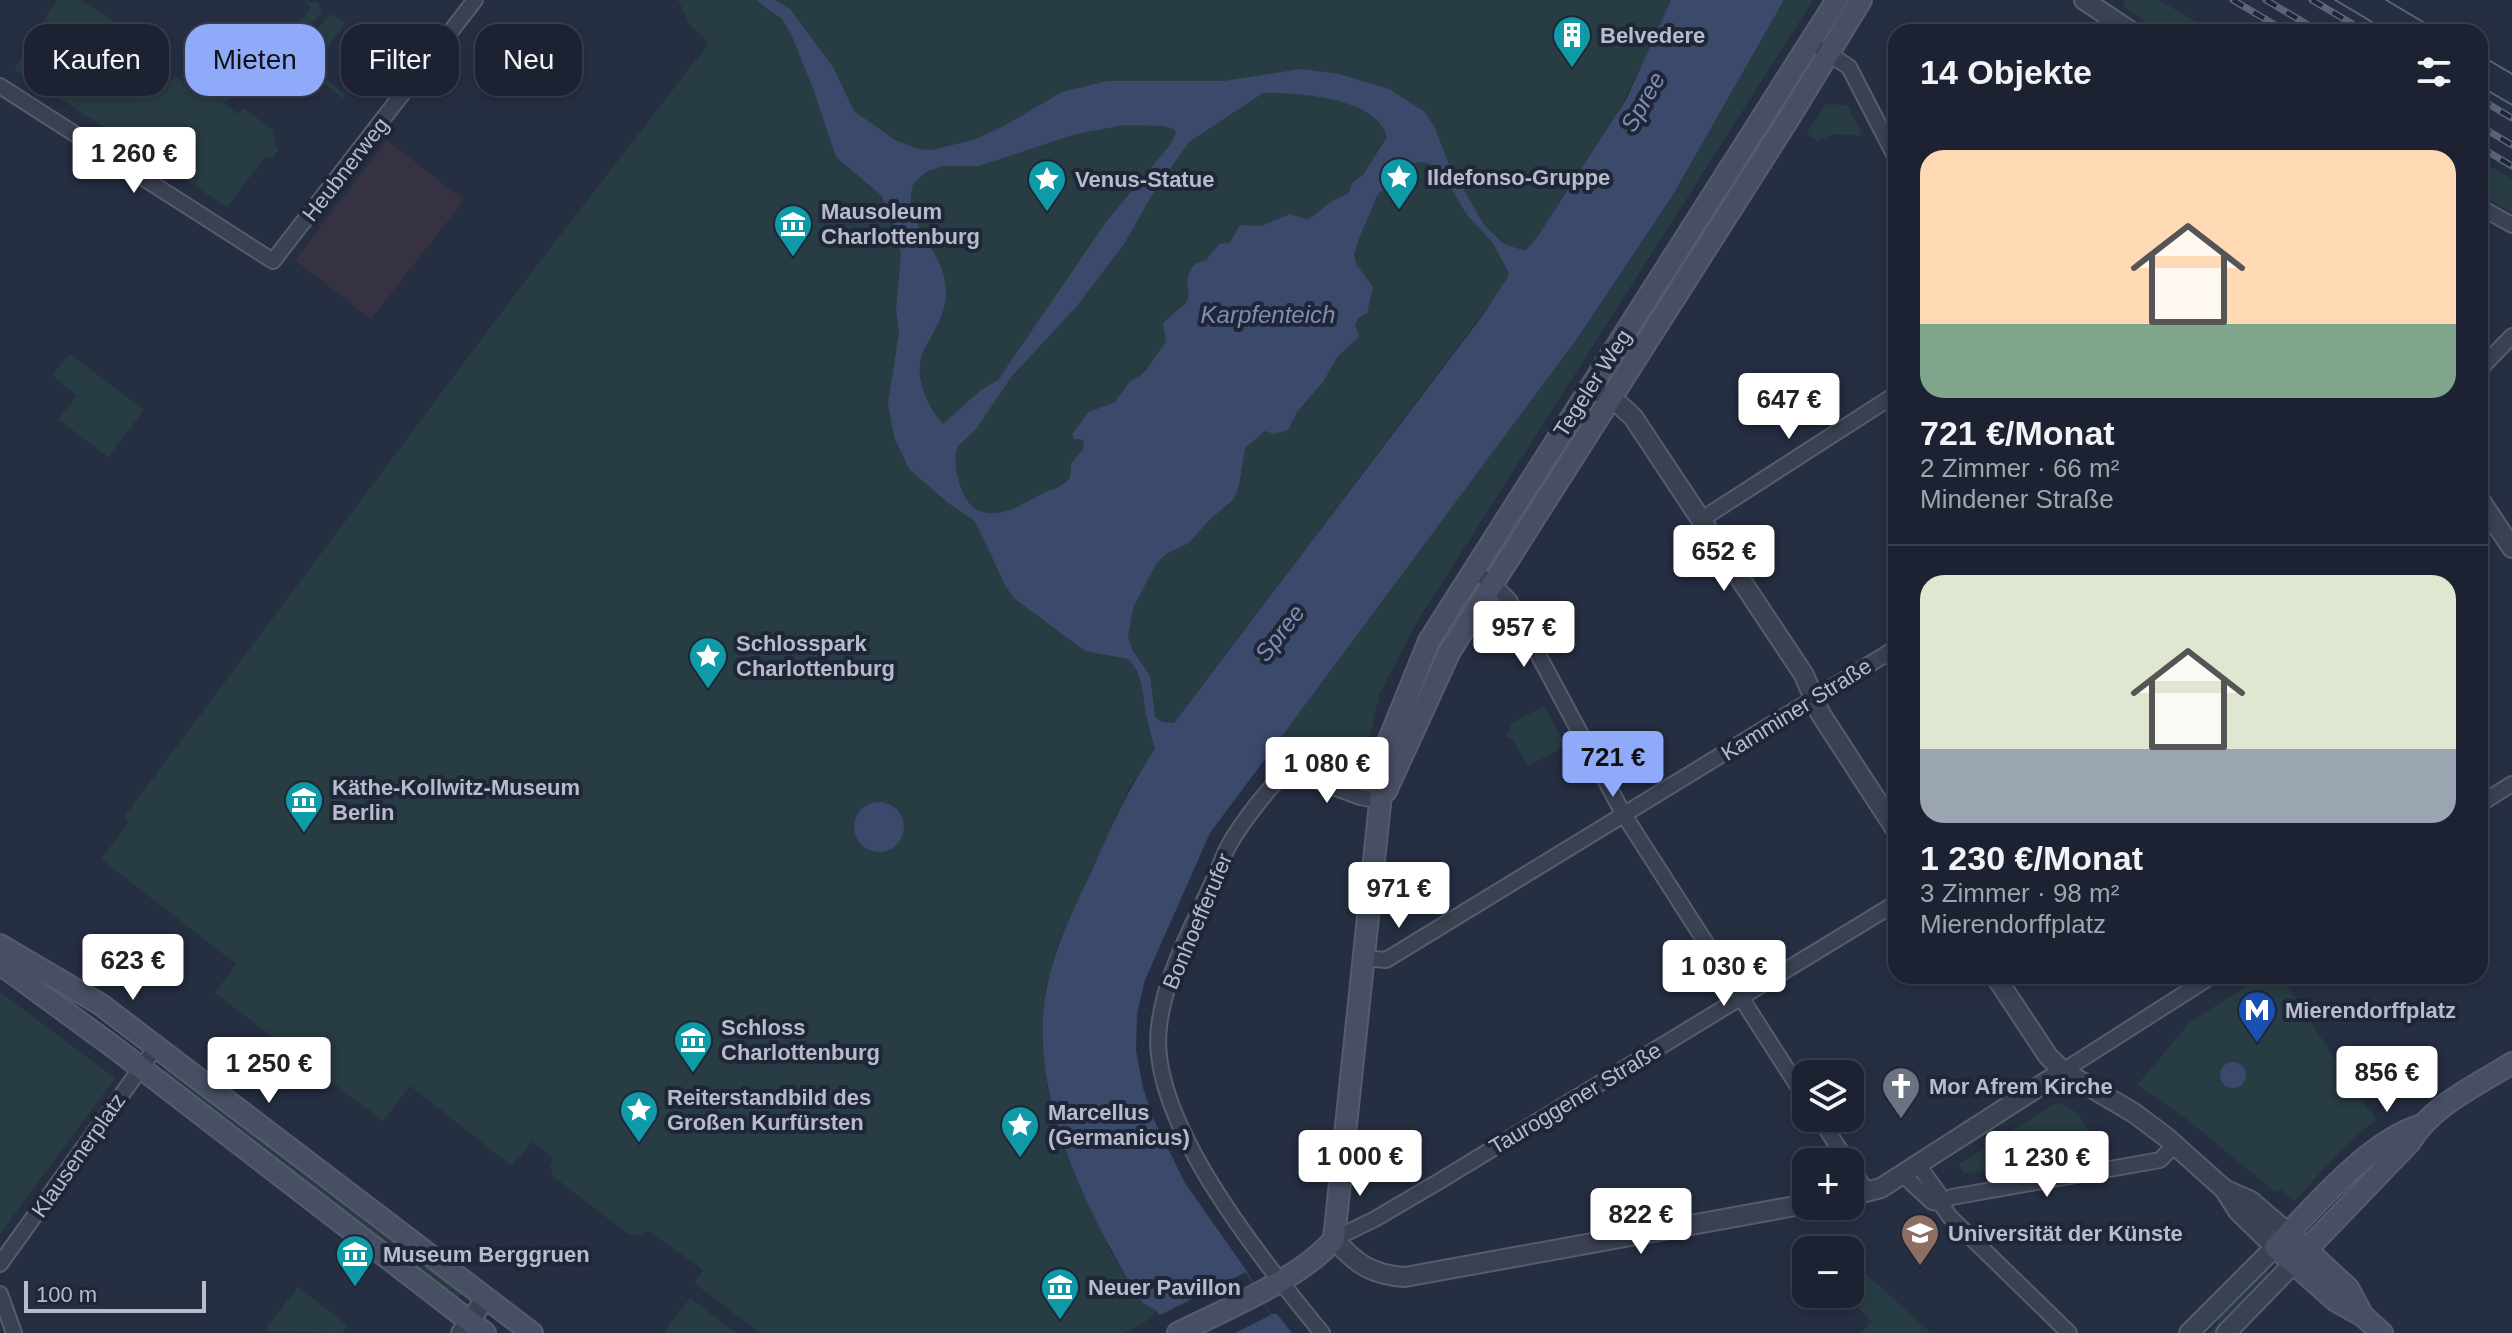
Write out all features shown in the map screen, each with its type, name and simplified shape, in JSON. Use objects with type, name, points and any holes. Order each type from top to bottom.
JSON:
[{"type":"main road","name":"Tegeler Weg","points":[[1334,1239],[1386,747],[1404,699],[1429,641],[1837,0]]},
{"type":"main road","name":"Tegeler Weg","points":[[1381,801],[1450,651],[1861,0]]},
{"type":"main road","points":[[0,945],[84,994],[532,1333]]},
{"type":"main road","points":[[0,964],[140,1068],[472,1329]]},
{"type":"main road","points":[[2301,1256],[2399,1133],[2419,1126],[2512,1063]]},
{"type":"main road","points":[[2382,1333],[2363,1316],[2336,1301],[2301,1256],[2282,1240],[2331,1189],[2386,1153]]},
{"type":"main road","points":[[1178,1333],[1280,1281],[1321,1253],[1334,1239]]},
{"type":"street","name":"Heubnerweg","points":[[0,86],[273,261],[475,0]]},
{"type":"street","points":[[2084,0],[2120,24]]},
{"type":"street","points":[[1810,43],[1849,67],[1888,143]]},
{"type":"street","points":[[2488,212],[2512,225]]},
{"type":"street","points":[[2488,361],[2512,336]]},
{"type":"street","points":[[1591,387],[1633,417],[1804,675],[1820,713],[1888,818]]},
{"type":"street","points":[[1702,519],[1888,399]]},
{"type":"street","points":[[2488,510],[2509,536]]},
{"type":"street","points":[[1474,571],[1509,600],[1624,815],[1792,1078]]},
{"type":"street","name":"Kamminer Straße","points":[[1366,958],[1386,960],[1888,653]]},
{"type":"street","name":"Bonhoefferufer","points":[[1322,1333],[1280,1281],[1208,1177],[1178,1123],[1168,1097],[1158,1050],[1158,1028],[1172,975],[1229,844],[1278,779],[1291,771],[1360,797],[1381,801]]},
{"type":"street","points":[[2488,799],[2512,784]]},
{"type":"street","name":"Tauroggener Straße","points":[[1334,1239],[1396,1207],[1888,908]]},
{"type":"street","points":[[2000,984],[2043,1051],[2063,1071],[2134,1113],[2224,1189],[2251,1201],[2282,1240],[2189,1333]]},
{"type":"street","points":[[1864,1192],[1911,1170],[2199,984]]},
{"type":"street","name":"Klausenerplatz","points":[[0,1264],[156,1047]]},
{"type":"street","points":[[1940,1203],[1952,1197],[2160,1160],[2175,1145]]},
{"type":"street","points":[[1911,1170],[1939,1194],[1940,1203],[1950,1217],[2069,1333]]},
{"type":"street","points":[[1334,1239],[1350,1258],[1376,1273],[1405,1277],[1792,1207]]},
{"type":"street","points":[[2226,1333],[2301,1256]]},
{"type":"street","points":[[0,1294],[14,1333]]},
{"type":"street","points":[[472,1329],[486,1298]]},
{"type":"shaded area","points":[[57,0],[81,0],[118,24],[42,24]]},
{"type":"shaded area","points":[[303,0],[313,3],[315,0],[322,12],[311,24],[298,24],[311,7]]},
{"type":"shaded area","name":"Schlosspark Charlottenburg","points":[[678,0],[1671,0],[1616,116],[1536,239],[1130,786],[1059,942],[1046,989],[1042,1032],[1048,1091],[1073,1168],[1113,1256],[1143,1303],[1157,1311],[1144,1323],[1124,1333],[760,1333],[694,1283],[703,1270],[648,1230],[641,1235],[628,1234],[554,1177],[550,1167],[553,1158],[532,1142],[512,1166],[410,1086],[383,1121],[215,993],[236,964],[101,859],[129,822],[124,817],[534,269],[709,43],[690,25]]},
{"type":"shaded area","points":[[1784,0],[1813,0],[1417,622],[1380,693],[1359,782],[1295,759],[1278,768],[1267,756],[1576,339],[1674,193]]},
{"type":"shaded area","points":[[2125,0],[2159,0],[2200,24],[2149,24],[2123,6]]},
{"type":"shaded area","points":[[331,14],[346,23],[341,24],[341,30],[325,51],[325,24],[322,24]]},
{"type":"shaded area","points":[[24,53],[24,75],[14,69]]},
{"type":"shaded area","points":[[177,77],[185,83],[185,96],[227,96],[230,98],[225,104],[238,114],[243,108],[273,130],[275,145],[279,149],[272,159],[266,156],[227,207],[56,96],[169,96],[169,81]]},
{"type":"shaded area","points":[[325,78],[341,91],[341,96],[345,96],[343,99],[325,84]]},
{"type":"shaded area","points":[[1826,104],[1847,105],[1861,136],[1835,134],[1817,141],[1806,134]]},
{"type":"shaded area","points":[[387,140],[464,200],[371,319],[295,260]]},
{"type":"shaded area","points":[[2488,165],[2512,179],[2512,213],[2488,199]]},
{"type":"shaded area","points":[[70,354],[144,410],[108,457],[58,419],[77,396],[52,375]]},
{"type":"shaded area","points":[[1583,413],[1592,418],[1501,560],[1492,554]]},
{"type":"shaded area","points":[[1544,706],[1566,746],[1528,766],[1513,740],[1506,737],[1512,723]]},
{"type":"shaded area","points":[[2250,984],[2285,984],[2376,1120],[2351,1140],[2294,1201],[2281,1190],[2275,1192],[2188,1120],[2137,1085],[2190,1022]]},
{"type":"shaded area","points":[[0,992],[115,1078],[0,1234]]},
{"type":"shaded area","points":[[168,1065],[463,1291],[456,1300],[161,1074]]},
{"type":"shaded area","points":[[2056,1103],[2078,1114],[2099,1152],[1964,1174],[1959,1164]]},
{"type":"shaded area","points":[[2262,1267],[2269,1273],[2238,1305],[2219,1333],[2208,1333],[2218,1323],[2218,1311]]},
{"type":"shaded area","points":[[1864,1272],[1931,1333],[1861,1333],[1872,1321],[1858,1308],[1864,1308]]},
{"type":"shaded area","points":[[298,1287],[348,1326],[342,1333],[264,1331]]},
{"type":"shaded area","points":[[690,1298],[736,1333],[663,1333]]},
{"type":"water","points":[[756,0],[775,0],[790,9],[833,67],[854,111],[895,140],[918,149],[932,150],[976,139],[1062,92],[1108,81],[1224,81],[1301,69],[1339,74],[1389,89],[1425,112],[1448,162],[1484,225],[1504,244],[1525,251],[1536,239],[1627,98],[1671,0],[1784,0],[1674,193],[1576,340],[1210,833],[1145,980],[1137,1014],[1136,1051],[1143,1088],[1154,1120],[1185,1183],[1246,1270],[1271,1314],[1277,1314],[1292,1333],[1169,1333],[1157,1311],[1143,1303],[1134,1290],[1079,1183],[1052,1105],[1045,1065],[1043,1026],[1047,987],[1059,945],[1118,812],[1155,749],[1140,679],[1128,659],[1085,651],[1015,599],[1006,587],[975,521],[948,503],[909,469],[894,437],[888,403],[899,333],[896,309],[901,256],[897,230],[881,195],[836,157],[811,83],[782,19]],"holes":[[[1263,93],[1314,96],[1352,105],[1368,113],[1380,124],[1387,137],[1363,175],[1353,182],[1348,194],[1332,201],[1308,220],[1290,214],[1261,226],[1240,225],[1230,243],[1219,244],[1206,260],[1196,263],[1187,280],[1189,295],[1186,303],[1163,323],[1166,341],[1147,369],[1130,381],[1115,402],[1089,412],[1072,434],[1074,439],[1084,442],[1083,449],[1071,464],[1070,478],[1003,512],[982,512],[972,507],[959,482],[955,460],[958,446],[976,429],[1012,376],[1077,306],[1124,244],[1152,195],[1189,142]],[[1124,125],[1163,126],[1176,133],[1170,145],[1106,222],[998,380],[981,390],[943,424],[927,399],[920,368],[924,350],[944,308],[945,279],[913,214],[913,184],[926,172],[943,166],[979,166],[1076,134]],[[1428,163],[1440,170],[1467,215],[1492,242],[1509,273],[1507,278],[1483,315],[1174,723],[1162,722],[1155,717],[1150,676],[1133,651],[1128,637],[1133,608],[1156,564],[1166,554],[1189,543],[1209,520],[1233,500],[1239,486],[1245,448],[1265,431],[1274,434],[1288,430],[1297,412],[1323,382],[1338,356],[1358,338],[1355,325],[1358,318],[1367,313],[1373,287],[1356,264],[1354,254],[1378,194],[1407,165]]]},
{"type":"water","points":[[879,802],[897,809],[904,827],[897,845],[879,852],[861,845],[854,827],[861,809]]},
{"type":"water","points":[[2233,1062],[2242,1066],[2246,1075],[2242,1084],[2233,1088],[2224,1084],[2220,1075],[2224,1066]]},
{"type":"pier","points":[[1246,1272],[1271,1315],[1235,1333],[1165,1333],[1156,1317]]},
{"type":"tram line","points":[[2335,0],[2376,24]]},
{"type":"tram line","points":[[2386,0],[2426,24]]},
{"type":"tram line","points":[[2488,60],[2512,74]]},
{"type":"tram line","points":[[2488,91],[2512,105]]},
{"type":"railway","points":[[2233,0],[2274,24]]},
{"type":"railway","points":[[2266,0],[2306,24]]},
{"type":"railway","points":[[2312,0],[2352,24]]},
{"type":"railway","points":[[2488,104],[2512,118]]},
{"type":"railway","points":[[2488,131],[2512,145]]},
{"type":"railway","points":[[2488,152],[2512,166]]},
{"type":"place","name":"Belvedere","points":[[1572,69]]},
{"type":"place","name":"Ildefonso-Gruppe","points":[[1399,211]]},
{"type":"place","name":"Venus-Statue","points":[[1047,213]]},
{"type":"place","name":"Mausoleum Charlottenburg","points":[[793,258]]},
{"type":"place","name":"Schlosspark Charlottenburg","points":[[708,690]]},
{"type":"place","name":"Käthe-Kollwitz-Museum Berlin","points":[[304,834]]},
{"type":"place","name":"Mierendorffplatz","points":[[2257,1044]]},
{"type":"place","name":"Schloss Charlottenburg","points":[[693,1074]]},
{"type":"place","name":"Mor Afrem Kirche","points":[[1901,1120]]},
{"type":"place","name":"Reiterstandbild des Großen Kurfürsten","points":[[639,1144]]},
{"type":"place","name":"Marcellus (Germanicus)","points":[[1020,1159]]},
{"type":"place","name":"Universität der Künste","points":[[1920,1267]]},
{"type":"place","name":"Museum Berggruen","points":[[355,1288]]},
{"type":"place","name":"Neuer Pavillon","points":[[1060,1321]]},
{"type":"water label","name":"Spree","points":[[1643,102]]},
{"type":"water label","name":"Karpfenteich","points":[[1268,315]]},
{"type":"water label","name":"Spree","points":[[1280,633]]}]
